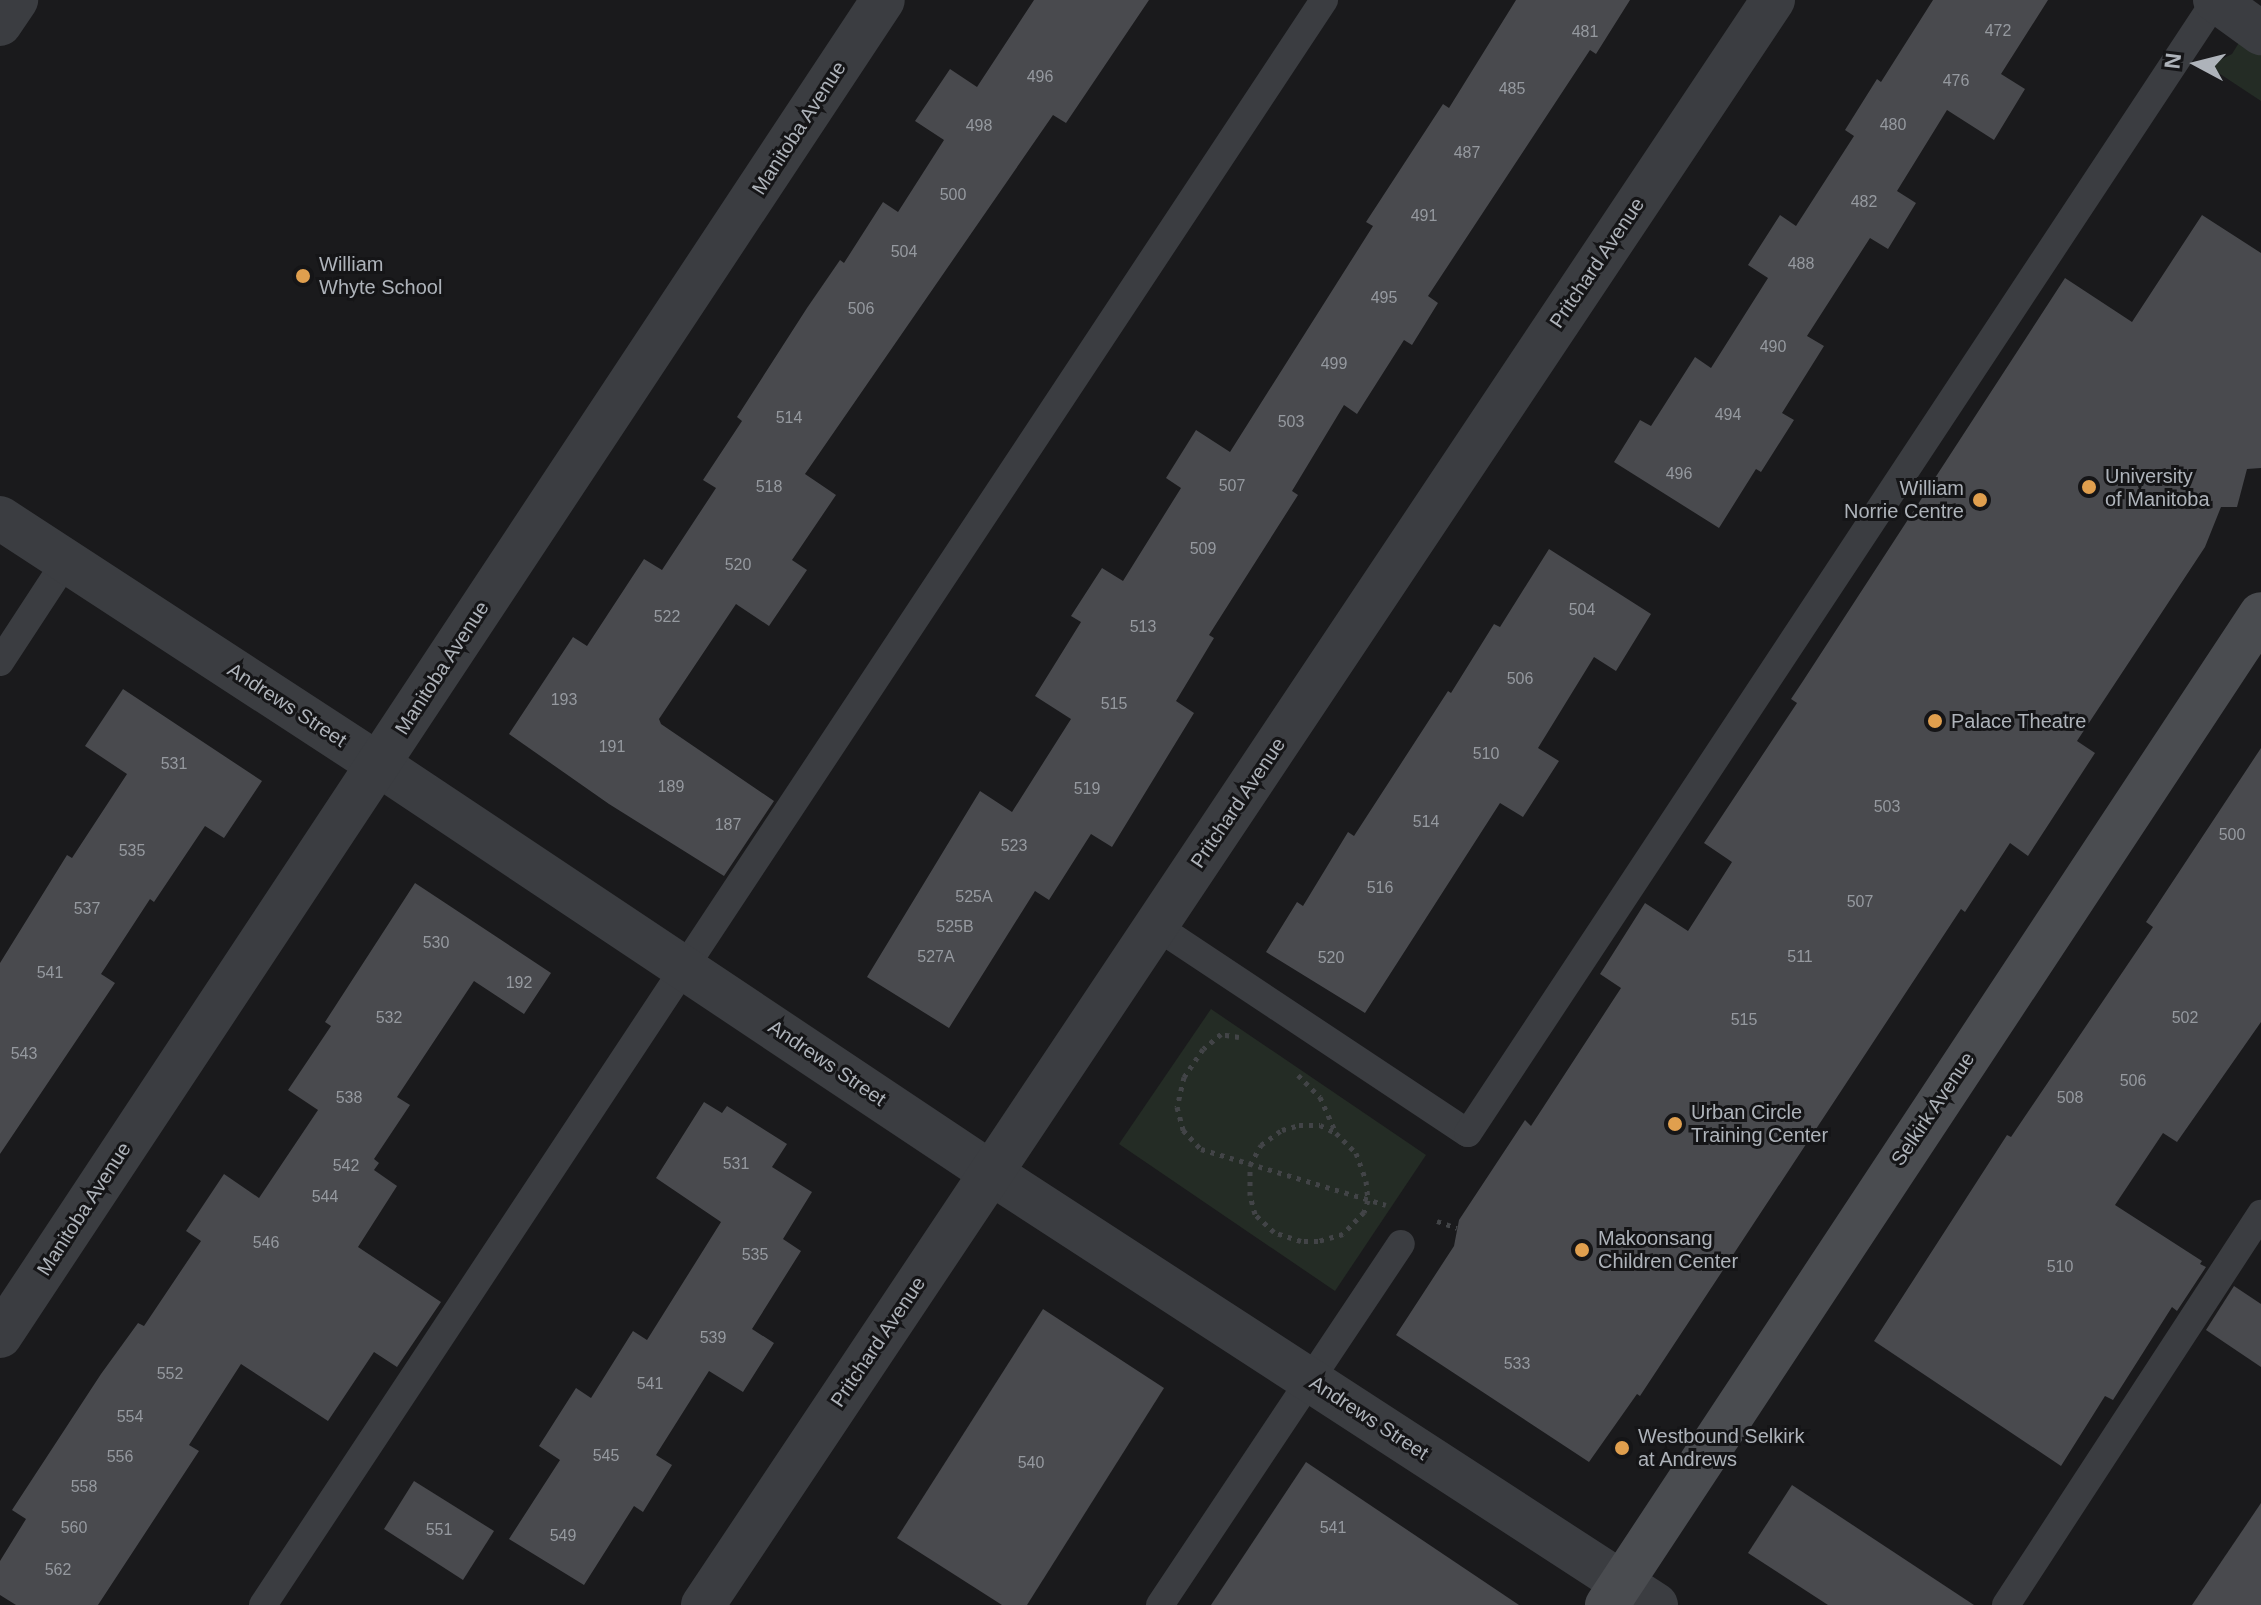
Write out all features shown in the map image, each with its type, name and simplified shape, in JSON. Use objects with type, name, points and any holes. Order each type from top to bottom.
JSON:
[{"type":"main road","name":"Selkirk Avenue","points":[[1628,1597],[2261,614]]},
{"type":"street","points":[[0,24],[16,0]]},
{"type":"street","name":"Manitoba Avenue","points":[[0,1336],[883,0]]},
{"type":"street","name":"Pritchard Avenue","points":[[703,1605],[1773,0]]},
{"type":"street","points":[[2215,0],[2261,33]]},
{"type":"street","name":"Andrews Street","points":[[0,518],[378,764],[991,1173],[1309,1379],[1628,1597]]},
{"type":"lane","points":[[263,1605],[1324,0]]},
{"type":"lane","points":[[1156,926],[1468,1133],[2215,0]]},
{"type":"lane","points":[[0,662],[66,561]]},
{"type":"lane","points":[[2006,1605],[2261,1214]]},
{"type":"lane","points":[[1160,1605],[1401,1244]]},
{"type":"path","points":[[1247,1042],[1235,1034],[1221,1034],[1203,1049],[1184,1077],[1177,1107],[1183,1130],[1201,1149],[1391,1206]]},
{"type":"path","points":[[1295,1072],[1320,1097],[1336,1133]]},
{"type":"path","points":[[1320,1125],[1336,1133],[1356,1153],[1366,1181],[1368,1200],[1364,1212],[1343,1234],[1318,1241],[1301,1241],[1274,1232],[1255,1214],[1250,1195],[1250,1165],[1261,1145],[1282,1130],[1320,1125]]},
{"type":"path","points":[[1430,1218],[1457,1228]]},
{"type":"shaded area","points":[[2261,7],[2261,101],[2208,66],[2232,54]]},
{"type":"shaded area","points":[[1211,1009],[1426,1155],[1335,1291],[1119,1144]]},
{"type":"building","points":[[1034,0],[1149,0],[1066,123],[1053,115],[805,474],[836,495],[792,560],[807,570],[769,626],[736,604],[659,719],[661,724],[774,801],[724,876],[609,804],[509,734],[573,637],[587,646],[644,559],[662,570],[716,488],[703,480],[742,421],[737,417],[807,308],[840,260],[844,263],[883,202],[898,212],[944,140],[915,121],[950,69],[977,87]]},
{"type":"building","points":[[1516,0],[1630,0],[1596,54],[1590,50],[1428,296],[1438,303],[1412,345],[1404,340],[1357,414],[1344,405],[1292,491],[1298,495],[1209,635],[1214,638],[1176,701],[1194,713],[1112,847],[1091,834],[1049,900],[1035,891],[949,1028],[867,977],[980,791],[1012,812],[1071,719],[1035,696],[1081,622],[1071,616],[1102,568],[1123,581],[1181,488],[1166,478],[1196,430],[1230,452],[1373,226],[1366,222],[1443,104],[1449,108]]},
{"type":"building","points":[[1933,0],[2048,0],[2001,74],[2025,89],[1994,140],[1947,110],[1897,191],[1916,203],[1888,249],[1870,238],[1807,336],[1824,346],[1782,413],[1794,420],[1761,472],[1756,469],[1719,528],[1614,462],[1640,420],[1651,426],[1695,357],[1711,368],[1768,278],[1748,265],[1780,215],[1796,226],[1854,136],[1845,130],[1877,79],[1881,82]]},
{"type":"building","points":[[2202,215],[2261,253],[2261,468],[2247,469],[2237,507],[2221,507],[2205,547],[2077,741],[2095,753],[2028,856],[2010,843],[1965,912],[1961,909],[1640,1396],[1637,1394],[1589,1462],[1396,1335],[1454,1246],[1459,1220],[1525,1120],[1531,1126],[1621,988],[1600,974],[1645,903],[1688,931],[1732,862],[1704,843],[1797,703],[1791,699],[2065,278],[2132,322]]},
{"type":"building","points":[[1549,549],[1651,614],[1616,671],[1594,657],[1538,748],[1559,761],[1523,817],[1500,803],[1365,1013],[1266,952],[1297,902],[1303,906],[1348,832],[1354,836],[1448,691],[1451,693],[1494,624],[1500,627]]},
{"type":"building","points":[[123,689],[262,781],[224,838],[205,826],[154,902],[150,899],[101,974],[115,983],[0,1154],[0,963],[67,855],[72,858],[127,774],[85,746]]},
{"type":"building","points":[[2261,748],[2261,1022],[2177,1142],[2163,1133],[2115,1205],[2202,1261],[2200,1264],[2206,1267],[2177,1311],[2172,1307],[2113,1400],[2105,1396],[2061,1466],[1874,1341],[2007,1135],[2011,1137],[2153,927],[2146,922]]},
{"type":"building","points":[[415,883],[551,973],[524,1014],[474,981],[397,1097],[410,1105],[374,1159],[379,1163],[374,1170],[397,1186],[358,1247],[441,1302],[397,1367],[374,1352],[328,1421],[241,1364],[189,1445],[199,1451],[98,1605],[16,1605],[0,1595],[0,1561],[26,1519],[12,1510],[101,1374],[138,1323],[144,1326],[201,1241],[186,1231],[224,1174],[259,1198],[318,1110],[288,1090],[331,1026],[325,1022]]},
{"type":"building","points":[[704,1102],[722,1113],[727,1106],[787,1144],[772,1167],[812,1192],[783,1239],[801,1251],[752,1329],[774,1343],[743,1392],[709,1371],[656,1455],[672,1465],[643,1512],[634,1506],[584,1585],[509,1539],[560,1460],[539,1446],[576,1388],[591,1398],[633,1331],[647,1340],[721,1222],[656,1178]]},
{"type":"building","points":[[2234,1286],[2261,1304],[2261,1367],[2206,1330]]},
{"type":"building","points":[[1043,1309],[1164,1388],[1027,1605],[1002,1605],[897,1538]]},
{"type":"building","points":[[1306,1462],[1519,1605],[1211,1605]]},
{"type":"building","points":[[414,1481],[494,1531],[463,1580],[384,1529]]},
{"type":"building","points":[[1792,1485],[1974,1605],[1828,1605],[1748,1553]]},
{"type":"building","points":[[2261,1503],[2261,1605],[2192,1605]]},
{"type":"place","name":"William Whyte School","points":[[303,276]]},
{"type":"place","name":"University of Manitoba","points":[[2089,487]]},
{"type":"place","name":"William Norrie Centre","points":[[1980,500]]},
{"type":"place","name":"Palace Theatre","points":[[1935,721]]},
{"type":"place","name":"Urban Circle Training Center","points":[[1675,1124]]},
{"type":"place","name":"Makoonsang Children Center","points":[[1582,1250]]},
{"type":"place","name":"Westbound Selkirk at Andrews","points":[[1622,1448]]}]
